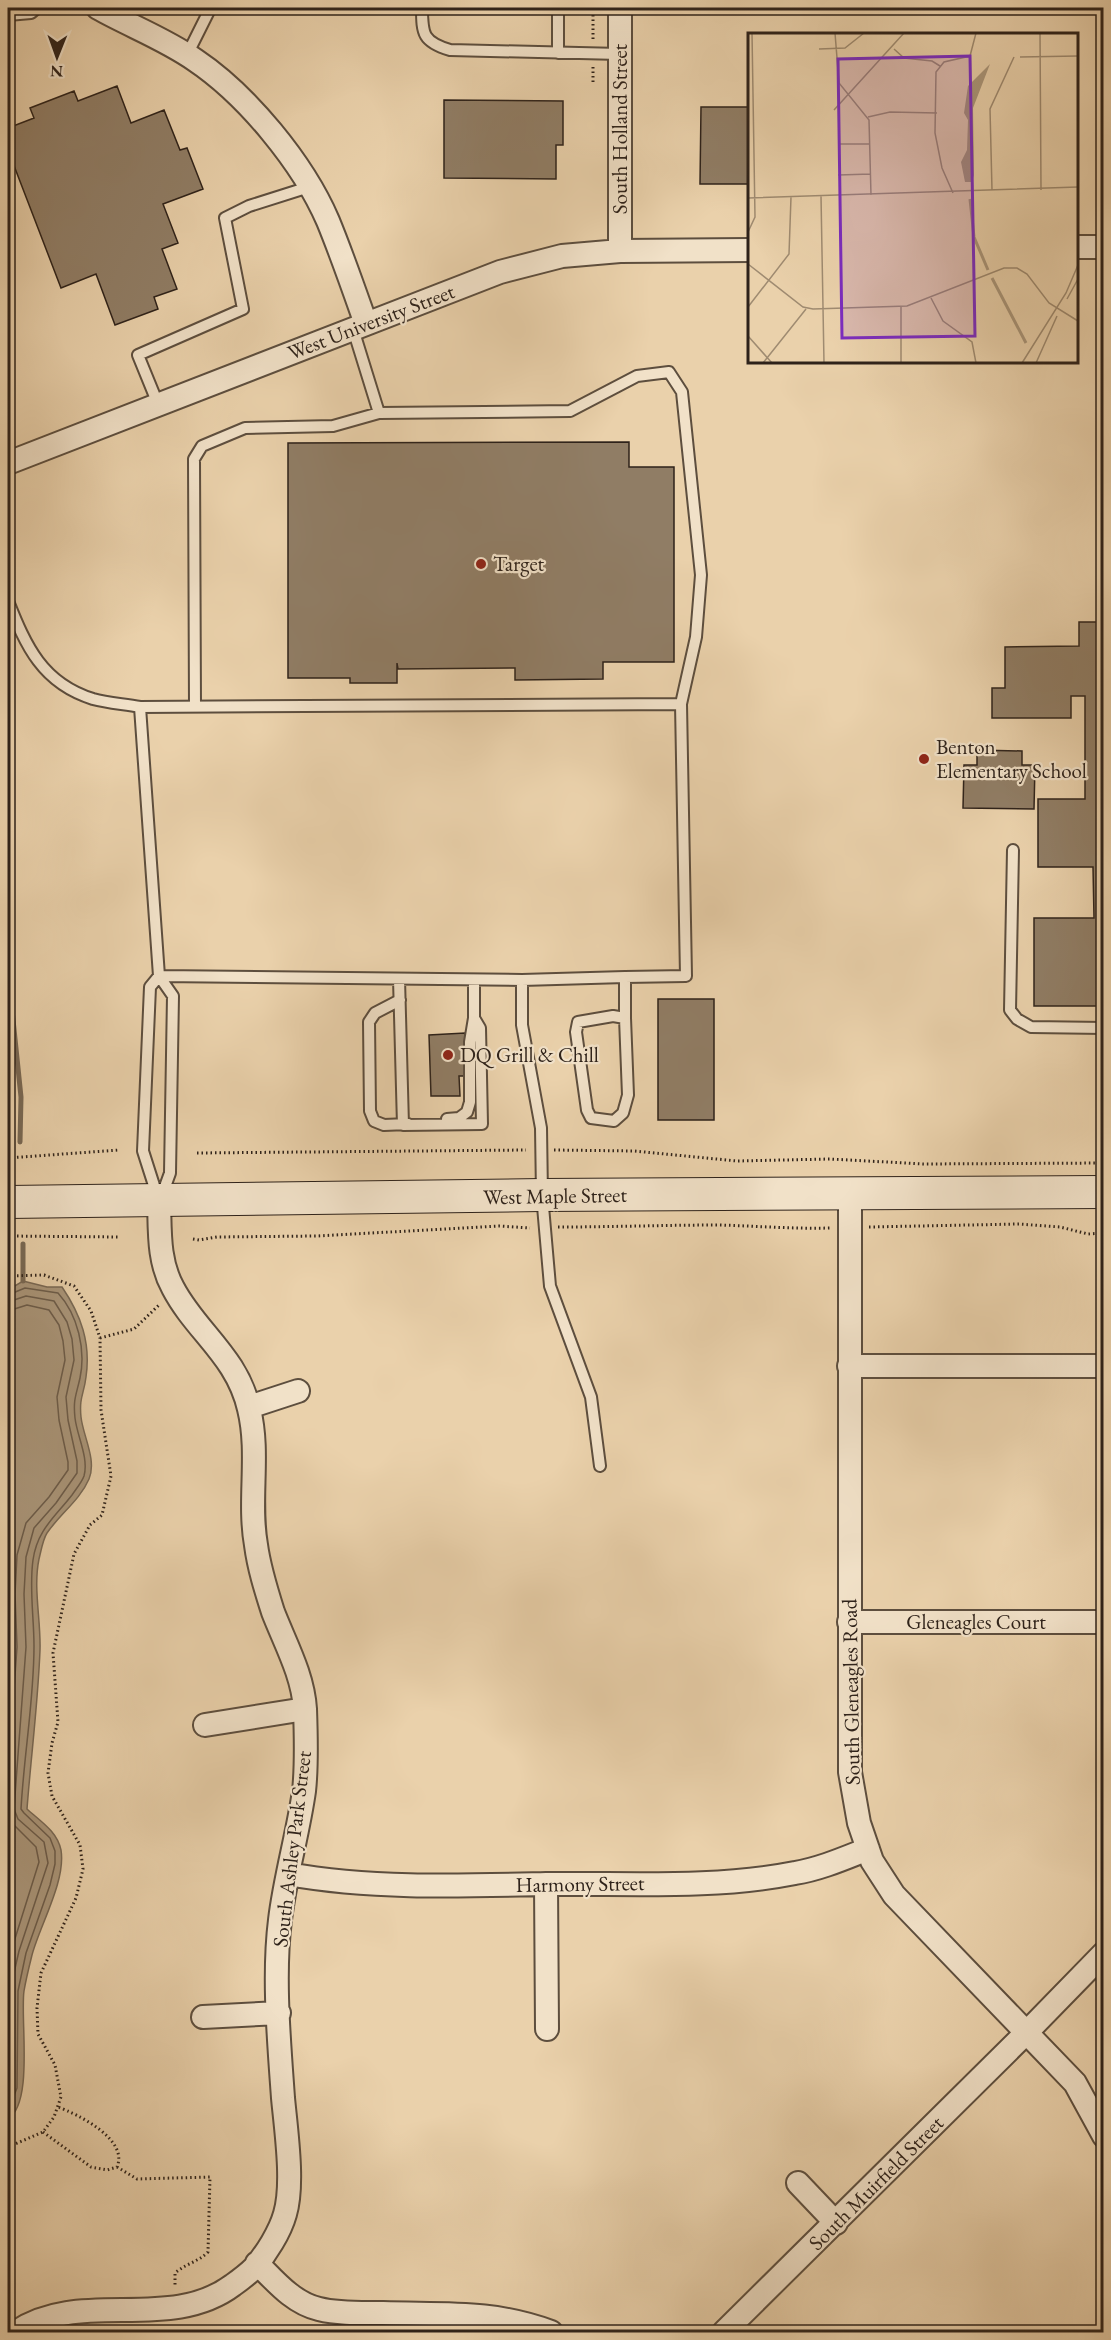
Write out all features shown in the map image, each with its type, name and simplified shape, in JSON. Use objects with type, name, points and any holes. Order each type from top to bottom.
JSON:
[{"type":"main road","name":"West Maple Street","points":[[8,1202],[542,1195],[1104,1192]]},
{"type":"street","points":[[98,8],[186,55],[232,89],[267,125],[295,164],[327,219],[360,327]]},
{"type":"street","name":"South Holland Street","points":[[620,8],[620,251]]},
{"type":"street","points":[[1078,248],[1104,247]]},
{"type":"street","name":"West University Street","points":[[8,463],[500,272],[562,256],[620,251],[748,250]]},
{"type":"street","name":"South Gleneagles Road","points":[[850,1194],[850,1772],[859,1823],[872,1861],[894,1895],[1075,2083],[1104,2136]]},
{"type":"street","name":"South Ashley Park Street","points":[[16,2332],[54,2315],[193,2305],[217,2297],[253,2269],[272,2241],[285,2214],[289,2171],[279,2013],[280,1922],[304,1790],[305,1708],[292,1657],[273,1612],[262,1577],[255,1543],[254,1446],[249,1407],[234,1369],[209,1335],[187,1311],[171,1286],[160,1254],[159,1201]]},
{"type":"street","points":[[849,1366],[1104,1366]]},
{"type":"street","points":[[249,1407],[298,1391]]},
{"type":"street","name":"Gleneagles Court","points":[[849,1622],[1104,1622]]},
{"type":"street","points":[[205,1725],[305,1708]]},
{"type":"street","name":"Harmony Street","points":[[288,1874],[333,1882],[480,1886],[746,1881],[797,1873],[868,1850]]},
{"type":"street","points":[[546,1884],[547,2029]]},
{"type":"street","name":"South Muirfield Street","points":[[724,2332],[1028,2032],[1104,1953]]},
{"type":"street","points":[[204,2017],[279,2013]]},
{"type":"street","points":[[798,2183],[836,2223]]},
{"type":"street","points":[[257,2263],[289,2295],[318,2309],[358,2313],[483,2314],[523,2322],[551,2332]]},
{"type":"lane","points":[[8,15],[31,13],[37,8]]},
{"type":"lane","points":[[186,55],[209,8]]},
{"type":"lane","points":[[422,8],[423,32],[428,41],[440,47],[471,52],[620,54]]},
{"type":"lane","points":[[558,8],[558,53]]},
{"type":"lane","points":[[158,404],[138,355],[243,309],[225,218],[249,206],[309,187]]},
{"type":"lane","points":[[360,327],[379,413]]},
{"type":"lane","points":[[159,976],[522,980],[686,976],[681,704],[696,637],[701,575],[682,392],[669,372],[637,376],[570,411],[379,413],[333,426],[245,428],[202,446],[194,459],[195,706]]},
{"type":"lane","points":[[8,601],[30,650],[41,668],[55,680],[93,699],[140,707],[681,704]]},
{"type":"lane","points":[[140,707],[159,976],[172,996],[173,1017],[170,1173],[159,1201]]},
{"type":"lane","points":[[1012,850],[1010,1010],[1017,1019],[1031,1027],[1104,1028]]},
{"type":"lane","points":[[159,976],[150,987],[143,1151],[159,1201]]},
{"type":"lane","points":[[625,977],[628,1095],[623,1113],[614,1121],[591,1118],[587,1110],[576,1032],[578,1022],[613,1016],[625,1018]]},
{"type":"lane","points":[[399,979],[402,1125]]},
{"type":"lane","points":[[402,1125],[434,1119],[459,1118],[467,1112],[470,1102],[470,1042],[474,1018],[474,980]]},
{"type":"lane","points":[[522,980],[522,1025],[539,1116],[542,1195],[550,1286],[591,1397],[600,1466]]},
{"type":"lane","points":[[400,1000],[375,1013],[369,1022],[370,1111],[374,1121],[384,1125],[482,1124],[480,1028],[474,1018]]},
{"type":"path","points":[[8,1158],[119,1150]]},
{"type":"path","points":[[197,1153],[634,1151],[737,1161],[830,1159],[923,1164],[1104,1163]]},
{"type":"path","points":[[193,1239],[317,1236],[499,1226],[723,1225],[784,1229],[1019,1224],[1060,1227],[1088,1234],[1104,1233]]},
{"type":"path","points":[[8,1236],[119,1237]]},
{"type":"path","points":[[8,1276],[44,1275],[74,1286],[91,1311],[100,1338],[101,1410],[111,1476],[102,1515],[90,1525],[74,1554],[54,1653],[58,1722],[52,1743],[48,1773],[52,1796],[80,1845],[83,1869],[76,1898],[41,1972],[37,2008],[38,2034],[55,2065],[61,2097],[54,2117],[43,2132],[8,2147]]},
{"type":"path","points":[[100,1338],[134,1329],[159,1305]]},
{"type":"path","points":[[57,2107],[77,2114],[105,2134],[115,2148],[119,2161],[117,2167]]},
{"type":"path","points":[[43,2132],[91,2167],[107,2170],[117,2167],[137,2179],[210,2177],[208,2252],[199,2260],[181,2267],[175,2274],[175,2295]]},
{"type":"water","points":[[23,1281],[47,1287],[62,1287],[83,1330],[87,1365],[81,1417],[89,1448],[91,1472],[85,1487],[46,1536],[37,1570],[40,1650],[27,1809],[56,1837],[61,1850],[62,1862],[56,1889],[32,1955],[24,1991],[24,2059],[21,2096],[16,2110],[8,2119],[8,1290]]},
{"type":"building","points":[[117,86],[131,123],[164,110],[180,150],[187,148],[203,189],[163,204],[178,243],[162,249],[177,289],[154,297],[158,309],[115,325],[96,274],[61,288],[8,150],[8,128],[34,118],[30,108],[74,91],[78,101]]},
{"type":"building","points":[[444,100],[563,101],[563,145],[556,145],[556,179],[444,178]]},
{"type":"building","points":[[701,107],[748,107],[748,184],[700,184]]},
{"type":"building","name":"Target","points":[[629,442],[629,467],[674,467],[674,662],[603,662],[603,679],[515,680],[515,668],[398,669],[397,663],[397,683],[350,683],[350,678],[288,678],[288,443]]},
{"type":"building","points":[[1079,622],[1104,622],[1104,1006],[1034,1006],[1034,918],[1094,918],[1093,867],[1038,867],[1038,799],[1085,799],[1085,696],[1071,696],[1071,718],[992,718],[992,688],[1005,688],[1005,647],[1079,646]]},
{"type":"building","points":[[977,750],[1022,751],[1022,765],[1035,765],[1034,809],[963,808],[964,765],[977,765]]},
{"type":"building","points":[[658,999],[714,999],[714,1120],[658,1120]]},
{"type":"building","name":"DQ Grill & Chill","points":[[465,1033],[467,1076],[459,1076],[460,1096],[431,1096],[429,1035]]},
{"type":"waterway","points":[[8,971],[21,1097],[20,1142]]},
{"type":"waterway","points":[[23,1244],[23,1281]]},
{"type":"place","name":"Target","points":[[481,564]]},
{"type":"place","name":"Benton Elementary School","points":[[924,759]]},
{"type":"place","name":"DQ Grill & Chill","points":[[448,1055]]}]
